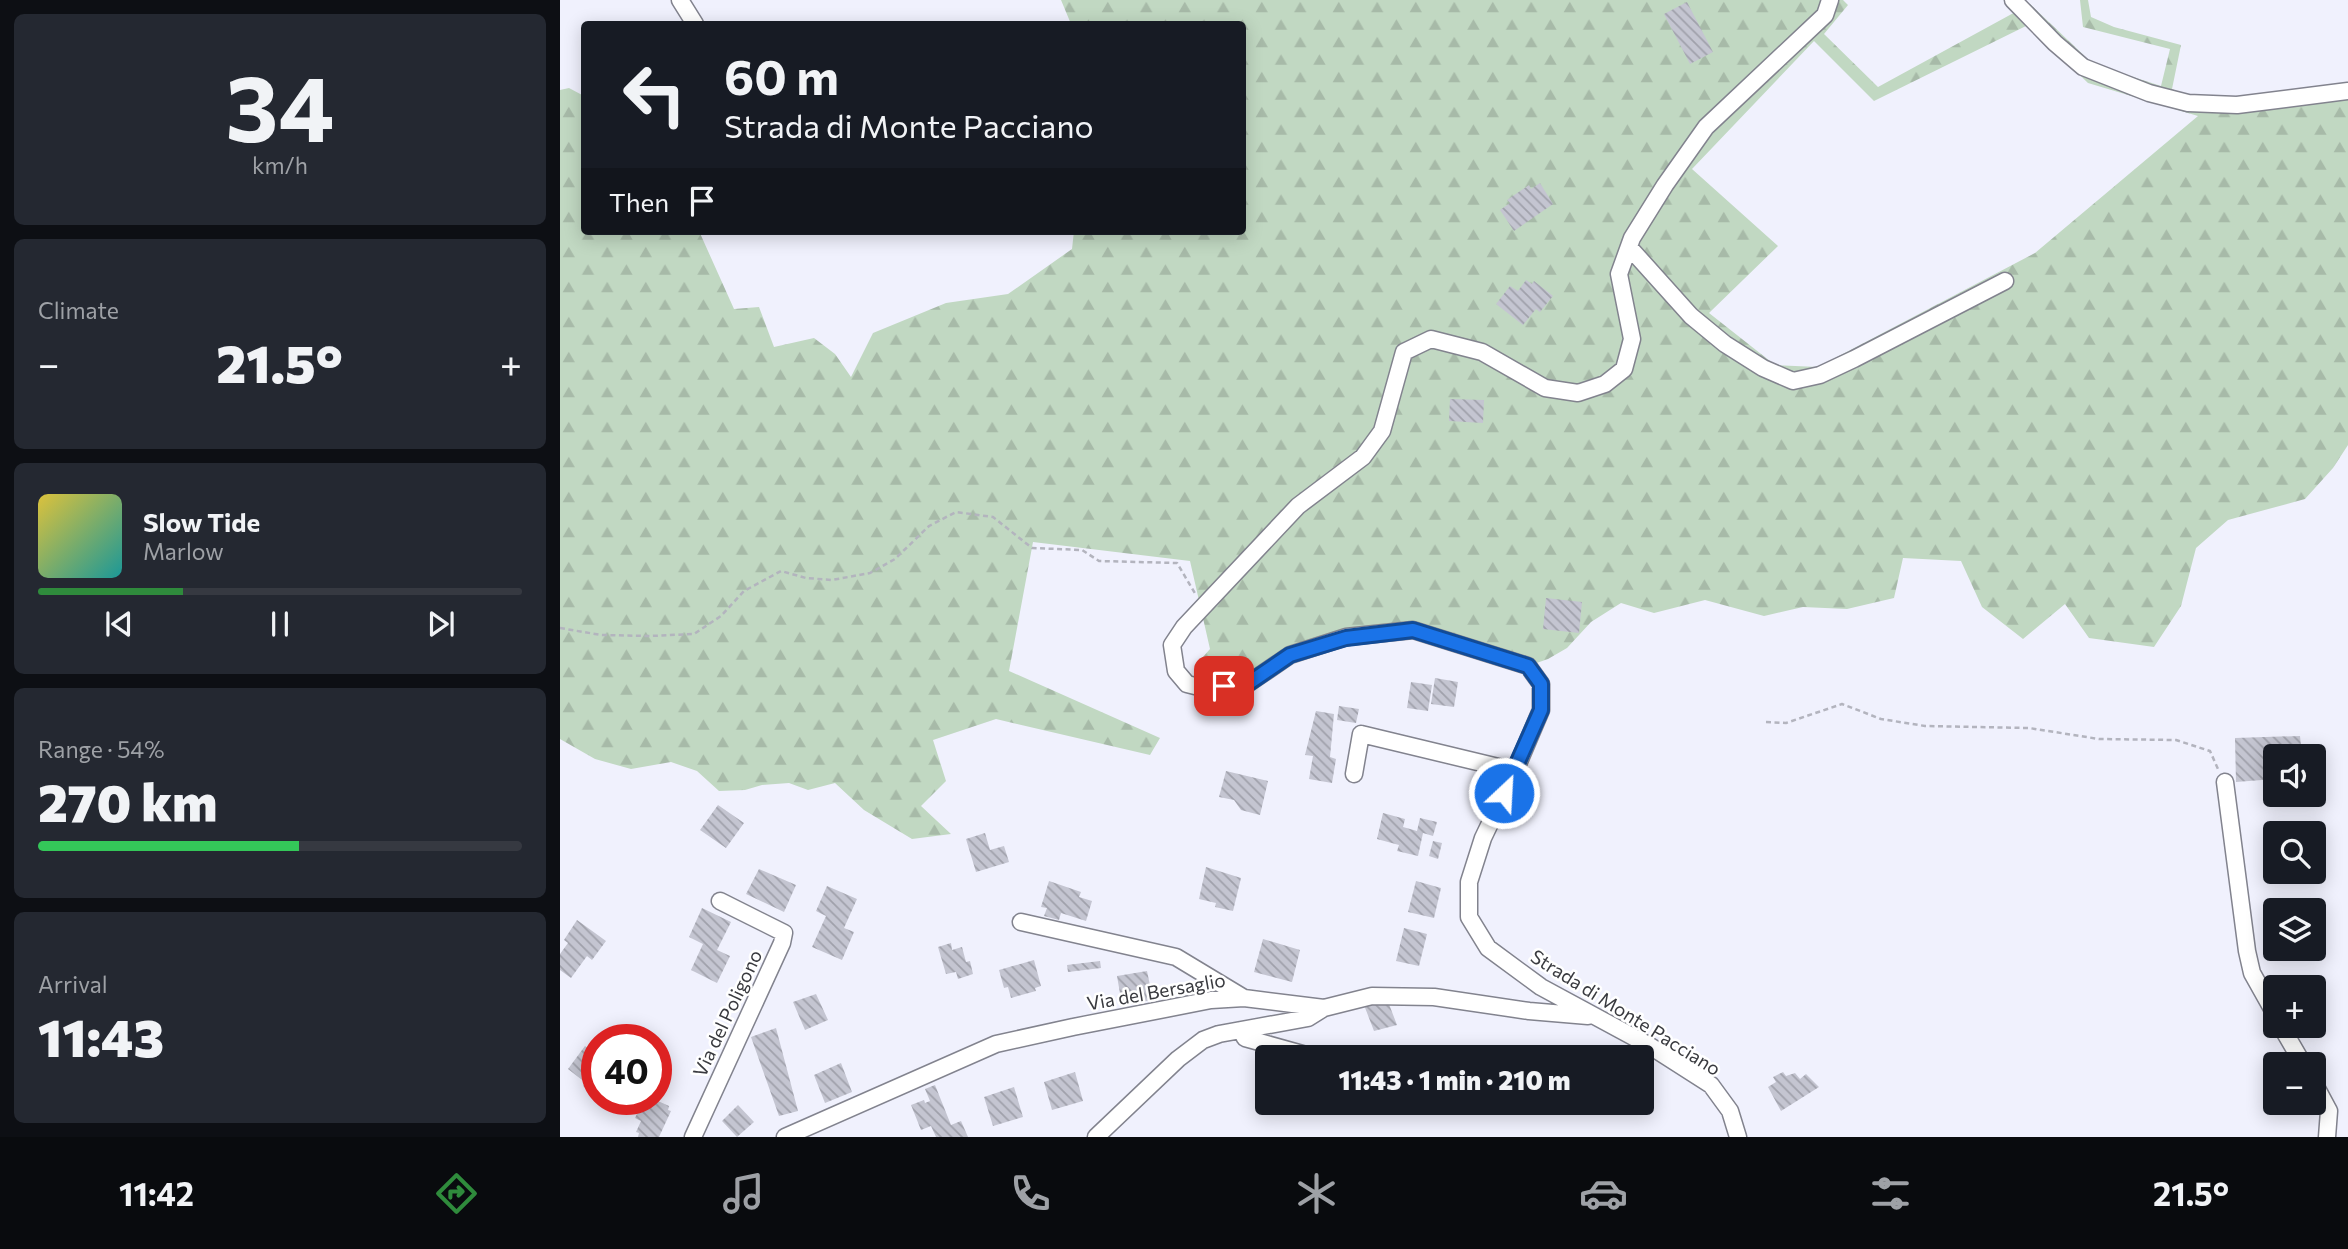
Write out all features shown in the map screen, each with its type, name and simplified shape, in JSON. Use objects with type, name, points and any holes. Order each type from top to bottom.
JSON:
[{"type":"street","points":[[680,0],[693,21]]},
{"type":"street","points":[[2014,0],[2055,43],[2083,67],[2149,93],[2188,103],[2237,105],[2348,91]]},
{"type":"street","name":"Strada di Monte Pacciano","points":[[1738,1137],[1730,1111],[1711,1085],[1650,1046],[1541,987],[1488,948],[1469,917],[1469,882],[1483,838],[1541,710],[1541,684],[1528,666],[1413,630],[1346,638],[1290,655],[1246,685],[1203,688],[1187,684],[1176,671],[1172,645],[1184,627],[1298,506],[1363,457],[1382,431],[1404,352],[1431,339],[1482,352],[1545,388],[1578,393],[1605,384],[1625,369],[1633,339],[1619,274],[1632,238],[1706,127],[1825,15],[1831,1]]},
{"type":"street","points":[[1629,247],[1699,323],[1725,344],[1763,368],[1793,381],[1819,375],[1854,359],[2005,281]]},
{"type":"street","points":[[1354,774],[1361,734],[1515,771]]},
{"type":"street","points":[[2225,782],[2247,951],[2252,973],[2263,993]]},
{"type":"street","name":"Via del Poligono","points":[[693,1137],[782,943],[784,933],[720,901]]},
{"type":"street","points":[[1021,922],[1176,957],[1244,998]]},
{"type":"street","name":"Via del Bersaglio","points":[[785,1137],[996,1044],[1211,1000],[1244,998],[1324,1008],[1372,996],[1434,997],[1529,1011],[1594,1016]]},
{"type":"street","points":[[1096,1137],[1178,1059],[1203,1040],[1308,1018],[1324,1008]]},
{"type":"street","points":[[1241,1030],[1245,1038],[1270,1045]]},
{"type":"street","points":[[2326,1105],[2329,1111],[2327,1137]]},
{"type":"path","points":[[560,628],[601,635],[694,634],[722,616],[744,591],[781,571],[806,578],[832,580],[870,573],[895,559],[929,526],[956,512],[993,517],[1032,548],[1082,550],[1099,561],[1177,563],[1203,607]]},
{"type":"path","points":[[1766,722],[1786,723],[1842,704],[1881,719],[1925,726],[2029,728],[2099,739],[2176,740],[2210,751],[2225,782]]},
{"type":"green space","points":[[1061,0],[1843,0],[1848,5],[1824,34],[1878,87],[2030,4],[2093,64],[2161,86],[2170,49],[2083,27],[2080,0],[2088,0],[2091,17],[2114,27],[2181,45],[2172,89],[2191,96],[2259,99],[2348,86],[2348,445],[2333,468],[2305,499],[2228,520],[2196,548],[2181,606],[2154,647],[2089,638],[2065,604],[2023,639],[1982,607],[1961,561],[1903,558],[1894,598],[1847,609],[1803,607],[1764,616],[1705,600],[1654,613],[1621,603],[1591,622],[1567,648],[1528,666],[1413,630],[1346,637],[1246,685],[1218,680],[1196,665],[1210,649],[1190,561],[1033,542],[1009,671],[1160,738],[1150,755],[996,719],[933,740],[946,781],[921,806],[951,834],[912,839],[864,810],[835,783],[808,790],[789,783],[719,791],[697,771],[671,762],[631,769],[595,759],[560,739],[560,90],[569,88],[581,94],[581,235],[701,235],[734,309],[759,307],[774,347],[814,338],[835,354],[851,377],[873,333],[946,303],[1008,294],[1072,249],[1074,235],[1246,235],[1246,21],[1070,21]],"holes":[[[2028,25],[2088,83],[2198,116],[2035,253],[1818,367],[1775,365],[1709,313],[1778,246],[1692,169],[1814,41],[1874,101]]]},
{"type":"building","points":[[1687,2],[1713,52],[1690,64],[1664,14]]},
{"type":"building","points":[[1540,183],[1553,204],[1514,231],[1500,210],[1510,203],[1507,200],[1529,185],[1531,189]]},
{"type":"building","points":[[1526,280],[1532,284],[1534,281],[1553,296],[1540,312],[1536,309],[1523,325],[1496,304],[1510,286],[1518,291]]},
{"type":"building","points":[[1450,399],[1484,400],[1483,423],[1449,421]]},
{"type":"building","points":[[1546,598],[1582,602],[1579,633],[1543,629]]},
{"type":"building","points":[[1435,678],[1458,682],[1454,707],[1431,704]]},
{"type":"building","points":[[1411,682],[1432,685],[1428,711],[1407,708]]},
{"type":"building","points":[[1339,706],[1359,709],[1356,723],[1337,720]]},
{"type":"building","points":[[1316,711],[1334,714],[1330,757],[1336,759],[1332,783],[1309,779],[1313,756],[1305,755]]},
{"type":"building","points":[[2300,736],[2301,744],[2263,744],[2263,780],[2236,782],[2235,738]]},
{"type":"building","points":[[1226,771],[1268,781],[1260,815],[1241,810],[1234,800],[1219,797]]},
{"type":"building","points":[[718,805],[744,823],[726,848],[700,830]]},
{"type":"building","points":[[1383,813],[1405,819],[1403,827],[1417,831],[1420,818],[1437,822],[1433,836],[1423,833],[1418,856],[1397,851],[1399,845],[1377,839]]},
{"type":"building","points":[[985,833],[990,850],[1004,846],[1009,862],[976,872],[966,839]]},
{"type":"building","points":[[1433,841],[1442,843],[1438,859],[1429,856]]},
{"type":"building","points":[[1206,867],[1241,878],[1233,911],[1215,907],[1216,903],[1199,899]]},
{"type":"building","points":[[759,869],[796,885],[784,912],[746,894]]},
{"type":"building","points":[[1049,881],[1081,892],[1079,897],[1092,901],[1086,921],[1061,913],[1059,920],[1044,916],[1047,908],[1041,907]]},
{"type":"building","points":[[1416,881],[1441,888],[1434,918],[1408,912]]},
{"type":"building","points":[[827,886],[857,899],[844,928],[854,932],[842,960],[812,947],[826,916],[816,911]]},
{"type":"building","points":[[702,908],[731,922],[717,950],[730,956],[717,983],[691,970],[703,944],[689,937]]},
{"type":"building","points":[[577,920],[606,941],[592,960],[587,956],[571,978],[560,970],[560,954],[568,943],[564,940]]},
{"type":"building","points":[[1404,928],[1427,934],[1419,966],[1396,961]]},
{"type":"building","points":[[1263,939],[1300,950],[1292,982],[1254,972]]},
{"type":"building","points":[[951,943],[952,950],[962,947],[966,962],[970,961],[973,974],[958,979],[956,972],[946,974],[938,947]]},
{"type":"building","points":[[1034,960],[1041,986],[1035,988],[1036,991],[1011,998],[1008,987],[1004,988],[999,970]]},
{"type":"building","points":[[1100,961],[1101,968],[1068,972],[1067,965]]},
{"type":"building","points":[[1147,971],[1153,1000],[1122,1005],[1117,976]]},
{"type":"building","points":[[816,994],[828,1020],[805,1030],[793,1002]]},
{"type":"building","points":[[1387,999],[1397,1025],[1374,1031],[1364,1005]]},
{"type":"building","points":[[776,1028],[798,1111],[779,1116],[751,1037]]},
{"type":"building","points":[[581,1051],[581,1079],[568,1069]]},
{"type":"building","points":[[841,1063],[852,1092],[825,1103],[814,1075]]},
{"type":"building","points":[[1075,1072],[1083,1101],[1052,1110],[1044,1082]]},
{"type":"building","points":[[1783,1072],[1786,1076],[1795,1073],[1800,1079],[1806,1074],[1819,1087],[1781,1111],[1768,1087],[1776,1082],[1773,1077]]},
{"type":"building","points":[[935,1085],[951,1125],[961,1121],[968,1137],[936,1137],[931,1126],[921,1130],[911,1105],[924,1100],[925,1103],[930,1101],[925,1089]]},
{"type":"building","points":[[1014,1087],[1023,1117],[993,1126],[984,1097]]},
{"type":"building","points":[[738,1105],[754,1122],[737,1137],[722,1121]]},
{"type":"building","points":[[636,1115],[669,1115],[659,1137],[638,1137],[639,1133],[636,1132],[641,1121],[635,1118]]},
{"type":"route","points":[[1224,686],[1246,685],[1290,655],[1346,638],[1413,630],[1528,666],[1541,684],[1541,710],[1504,793]]}]
